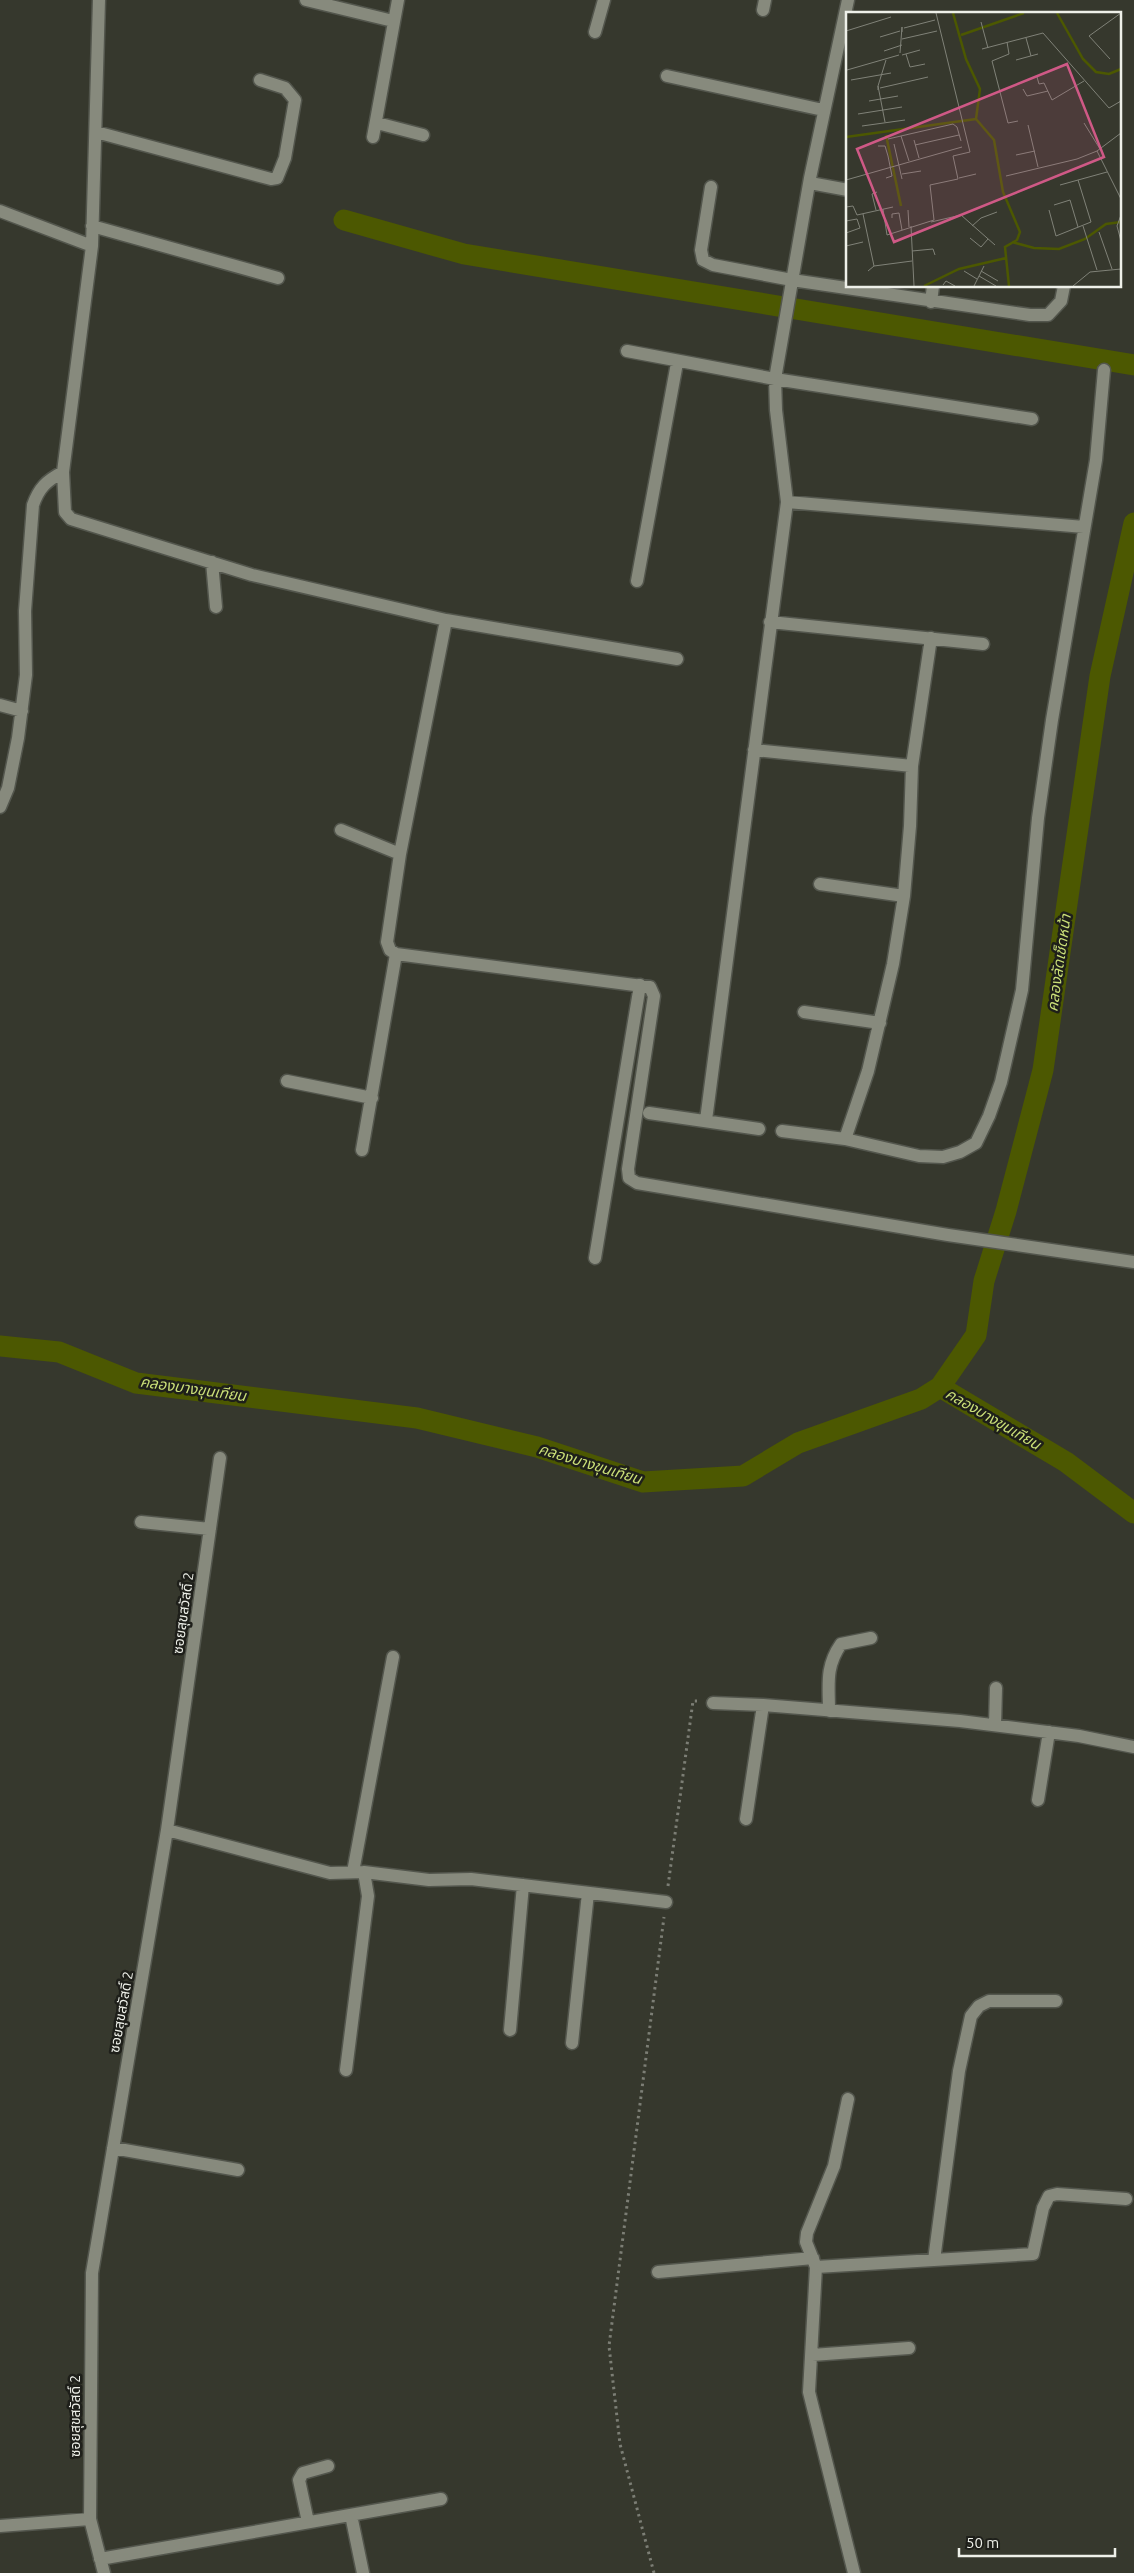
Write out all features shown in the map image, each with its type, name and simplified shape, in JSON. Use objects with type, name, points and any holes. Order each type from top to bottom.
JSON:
[{"type":"street","points":[[99,0],[92,246],[63,472],[65,512],[71,518],[252,574],[446,620],[677,660]]},
{"type":"street","points":[[306,0],[393,21]]},
{"type":"street","points":[[373,137],[398,0]]},
{"type":"street","points":[[595,32],[604,0]]},
{"type":"street","points":[[706,1120],[787,502],[776,410],[775,379],[823,110],[845,26]]},
{"type":"street","points":[[667,76],[823,110]]},
{"type":"street","points":[[96,132],[270,179],[277,178],[285,158],[295,100],[285,88],[260,80]]},
{"type":"street","points":[[377,123],[423,135]]},
{"type":"street","points":[[810,184],[846,190]]},
{"type":"street","points":[[711,187],[701,250],[703,260],[713,264],[792,280],[1030,316],[1048,315],[1062,301],[1064,288]]},
{"type":"street","points":[[0,211],[92,246]]},
{"type":"street","points":[[92,226],[278,278]]},
{"type":"street","points":[[931,302],[933,288]]},
{"type":"street","points":[[627,351],[677,363],[1032,418]]},
{"type":"street","points":[[637,582],[677,363]]},
{"type":"street","points":[[782,1131],[845,1139],[919,1156],[943,1157],[960,1152],[976,1143],[989,1116],[1001,1082],[1022,990],[1038,818],[1052,720],[1096,460],[1104,370]]},
{"type":"street","points":[[0,808],[8,788],[22,711],[26,676],[25,611],[33,505],[38,490],[48,480],[63,472]]},
{"type":"street","points":[[787,502],[1084,527]]},
{"type":"street","points":[[212,562],[216,607]]},
{"type":"street","points":[[446,620],[400,854],[386,942],[390,950],[396,954],[650,987],[654,996],[628,1170],[629,1178],[637,1182],[948,1235],[1134,1262]]},
{"type":"street","points":[[770,622],[983,644]]},
{"type":"street","points":[[845,1139],[880,1023],[893,964],[904,896],[910,826],[912,766],[931,638]]},
{"type":"street","points":[[0,705],[22,711]]},
{"type":"street","points":[[754,750],[912,766]]},
{"type":"street","points":[[341,830],[400,854]]},
{"type":"street","points":[[820,884],[904,896]]},
{"type":"street","points":[[362,1150],[396,954]]},
{"type":"street","points":[[594,1258],[640,985]]},
{"type":"street","points":[[804,1012],[880,1023]]},
{"type":"street","points":[[287,1081],[372,1098]]},
{"type":"street","points":[[649,1113],[759,1129]]},
{"type":"street","name":"ซอยสุขสวัสดิ์ 2","points":[[104,2573],[90,2519],[92,2273],[168,1830],[220,1458]]},
{"type":"street","points":[[141,1522],[210,1529]]},
{"type":"street","points":[[829,1711],[828,1668],[832,1657],[841,1644],[871,1638]]},
{"type":"street","points":[[346,2070],[368,1896],[359,1872],[393,1656]]},
{"type":"street","points":[[995,1725],[996,1688]]},
{"type":"street","points":[[713,1703],[763,1705],[995,1725],[1049,1732],[1134,1747]]},
{"type":"street","points":[[746,1819],[763,1705]]},
{"type":"street","points":[[1038,1800],[1049,1732]]},
{"type":"street","points":[[168,1830],[330,1873],[359,1872],[429,1880],[471,1879],[666,1902]]},
{"type":"street","points":[[510,2030],[523,1885]]},
{"type":"street","points":[[572,2043],[588,1893]]},
{"type":"street","points":[[934,2260],[959,2071],[971,2016],[979,2006],[989,2001],[1056,2001]]},
{"type":"street","points":[[848,2099],[834,2166],[806,2233],[806,2242],[814,2262],[812,2355],[809,2392],[854,2573]]},
{"type":"street","points":[[113,2148],[238,2170]]},
{"type":"street","points":[[658,2272],[814,2262],[934,2260],[1034,2254],[1045,2200],[1053,2194],[1126,2198]]},
{"type":"street","points":[[812,2355],[909,2348]]},
{"type":"street","points":[[308,2522],[299,2480],[303,2473],[328,2466]]},
{"type":"street","points":[[100,2559],[441,2499]]},
{"type":"street","points":[[351,2514],[363,2573]]},
{"type":"street","points":[[0,2526],[90,2519]]},
{"type":"path","points":[[654,2573],[620,2444],[609,2346],[639,2101],[693,1701],[713,1703]]},
{"type":"waterway","points":[[344,220],[464,254],[1134,365]]},
{"type":"waterway","name":"คลองบางขุนเทียน","points":[[0,1346],[59,1352],[136,1383],[417,1418],[537,1447],[643,1482],[743,1476],[798,1443],[921,1399],[940,1387],[976,1335],[984,1281],[1006,1211],[1043,1070],[1100,676],[1134,523]]},
{"type":"waterway","name":"คลองบางขุนเทียน","points":[[940,1387],[1066,1462],[1134,1513]]},
{"type":"water label","name":"คลองลัดเช็ดหน้า","points":[[1059,963]]}]
